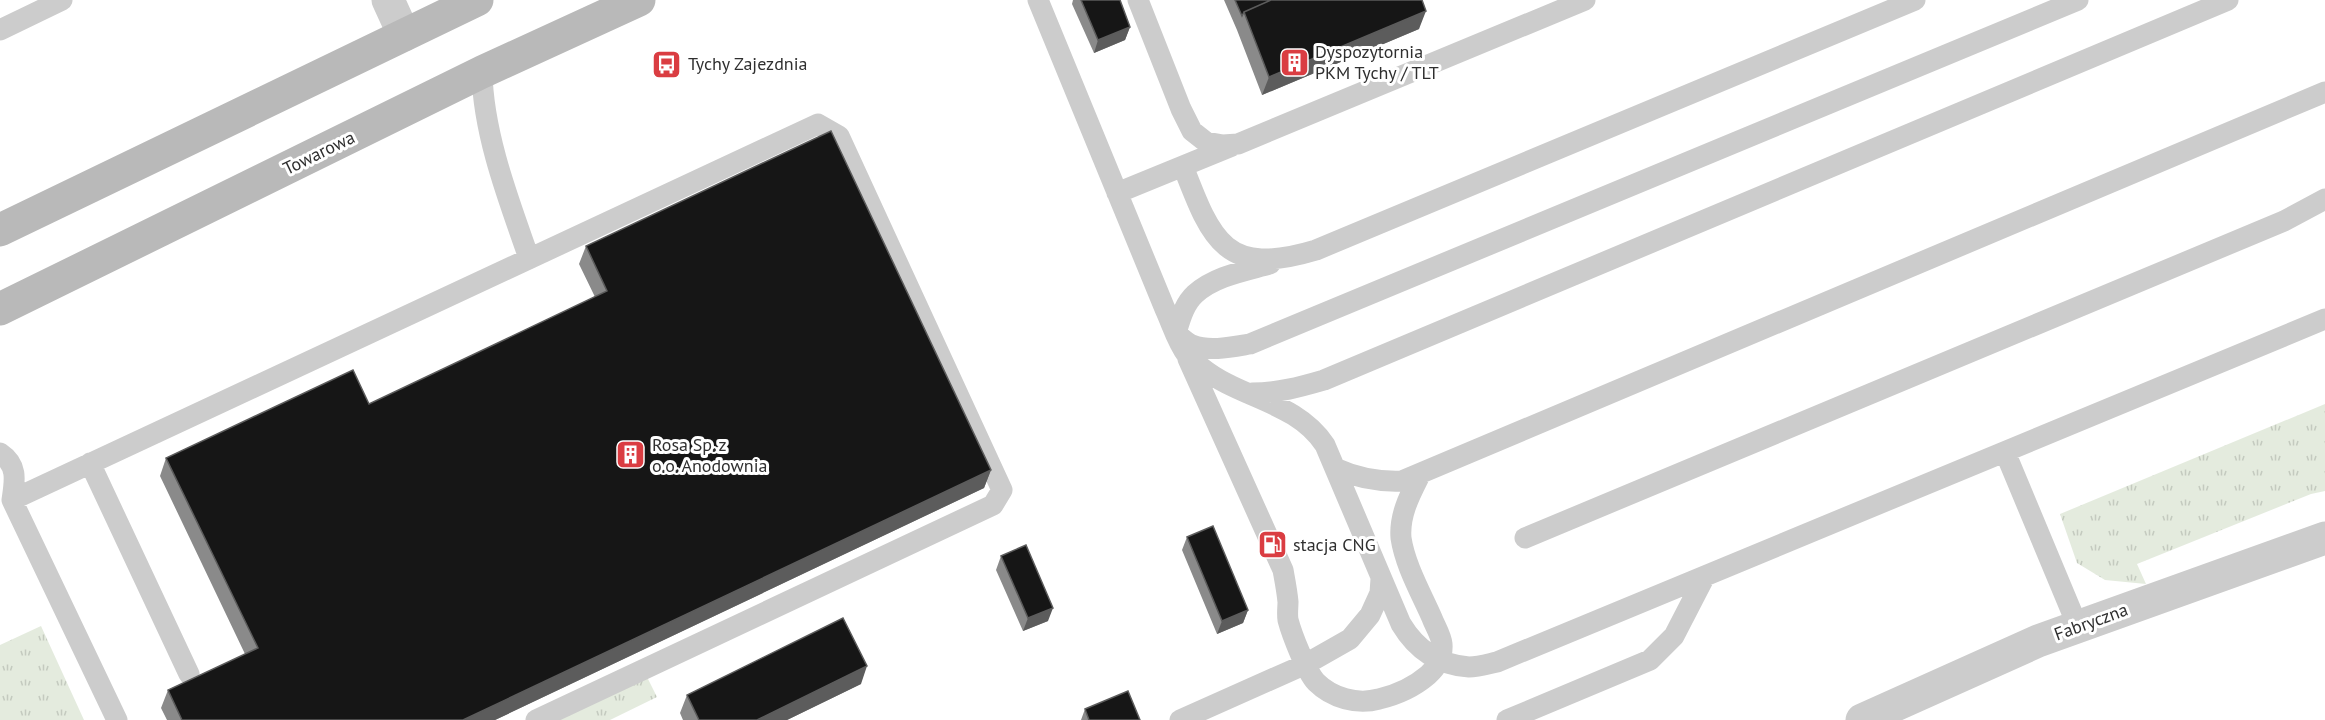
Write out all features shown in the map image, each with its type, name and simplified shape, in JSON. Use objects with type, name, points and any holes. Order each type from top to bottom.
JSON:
[{"type":"street","points":[[388,0],[404,35]]},
{"type":"street","points":[[0,230],[477,0]]},
{"type":"street","name":"Towarowa","points":[[0,309],[483,72],[639,0]]},
{"type":"street","name":"Fabryczna","points":[[1862,720],[2038,641],[2325,538]]},
{"type":"lane","points":[[0,30],[62,0]]},
{"type":"lane","points":[[1038,0],[1176,333],[1283,570],[1287,588],[1288,619],[1306,664],[1314,679],[1325,690],[1339,697],[1357,701],[1378,700],[1402,692],[1421,681],[1434,669],[1440,659],[1442,642],[1405,555],[1401,535],[1405,508],[1421,473]]},
{"type":"lane","points":[[1138,0],[1181,110],[1192,131],[1206,142],[1223,145],[1238,144]]},
{"type":"lane","points":[[1117,194],[1585,0]]},
{"type":"lane","points":[[1176,333],[1183,312],[1194,295],[1232,274],[1316,250],[1915,0]]},
{"type":"lane","points":[[1176,333],[1191,345],[1206,348],[1228,348],[1250,344],[2078,0]]},
{"type":"lane","points":[[1243,393],[1271,393],[1335,376],[2228,0]]},
{"type":"lane","points":[[483,72],[483,92],[494,147],[529,258]]},
{"type":"lane","points":[[1335,468],[1353,476],[1379,482],[1402,481],[2325,92]]},
{"type":"lane","points":[[12,500],[818,124],[839,136],[1002,490],[993,505],[536,720]]},
{"type":"lane","points":[[1183,166],[1202,216],[1212,234],[1229,250],[1255,260],[1286,259]]},
{"type":"lane","points":[[1525,538],[2284,221],[2325,199]]},
{"type":"lane","points":[[1187,356],[1213,377],[1300,418],[1315,431],[1325,445],[1381,579],[1411,641],[1427,654],[1471,667],[1497,662],[2325,320]]},
{"type":"lane","points":[[2005,452],[2078,627]]},
{"type":"lane","points":[[0,453],[9,459],[15,476],[12,500],[117,720]]},
{"type":"lane","points":[[90,463],[189,674]]},
{"type":"lane","points":[[1507,720],[1650,660],[1674,636],[1705,576]]},
{"type":"lane","points":[[1180,720],[1306,664],[1350,639],[1370,615],[1380,593],[1381,579]]},
{"type":"green space","points":[[2325,404],[2325,491],[2311,494],[2137,564],[2146,584],[2105,580],[2077,563],[2060,514]]},
{"type":"green space","points":[[41,626],[84,720],[0,720],[0,645]]},
{"type":"green space","points":[[647,677],[657,697],[610,720],[558,720]]},
{"type":"building","points":[[1081,0],[1120,0],[1130,27],[1098,40]]},
{"type":"building","points":[[1235,0],[1271,0],[1244,12],[1242,16]]},
{"type":"building","name":"Dyspozytornia PKM Tychy / TLT","points":[[1271,0],[1422,0],[1426,11],[1269,77],[1244,12]]},
{"type":"building","name":"Rosa Sp. z o.o. Anodownia","points":[[831,131],[991,470],[463,720],[182,720],[168,690],[258,648],[166,458],[353,370],[369,404],[607,291],[586,246]]},
{"type":"building","points":[[1213,526],[1248,610],[1222,621],[1187,537]]},
{"type":"building","points":[[1026,545],[1053,608],[1028,618],[1001,556]]},
{"type":"building","points":[[843,618],[867,666],[757,720],[699,720],[687,695]]},
{"type":"building","points":[[1128,691],[1140,720],[1089,720],[1085,709]]},
{"type":"place","name":"Dyspozytornia PKM Tychy / TLT","points":[[1294,62]]},
{"type":"place","name":"Tychy Zajezdnia","points":[[667,64]]},
{"type":"place","name":"Rosa Sp. z o.o. Anodownia","points":[[631,455]]},
{"type":"place","name":"stacja CNG","points":[[1272,545]]}]
